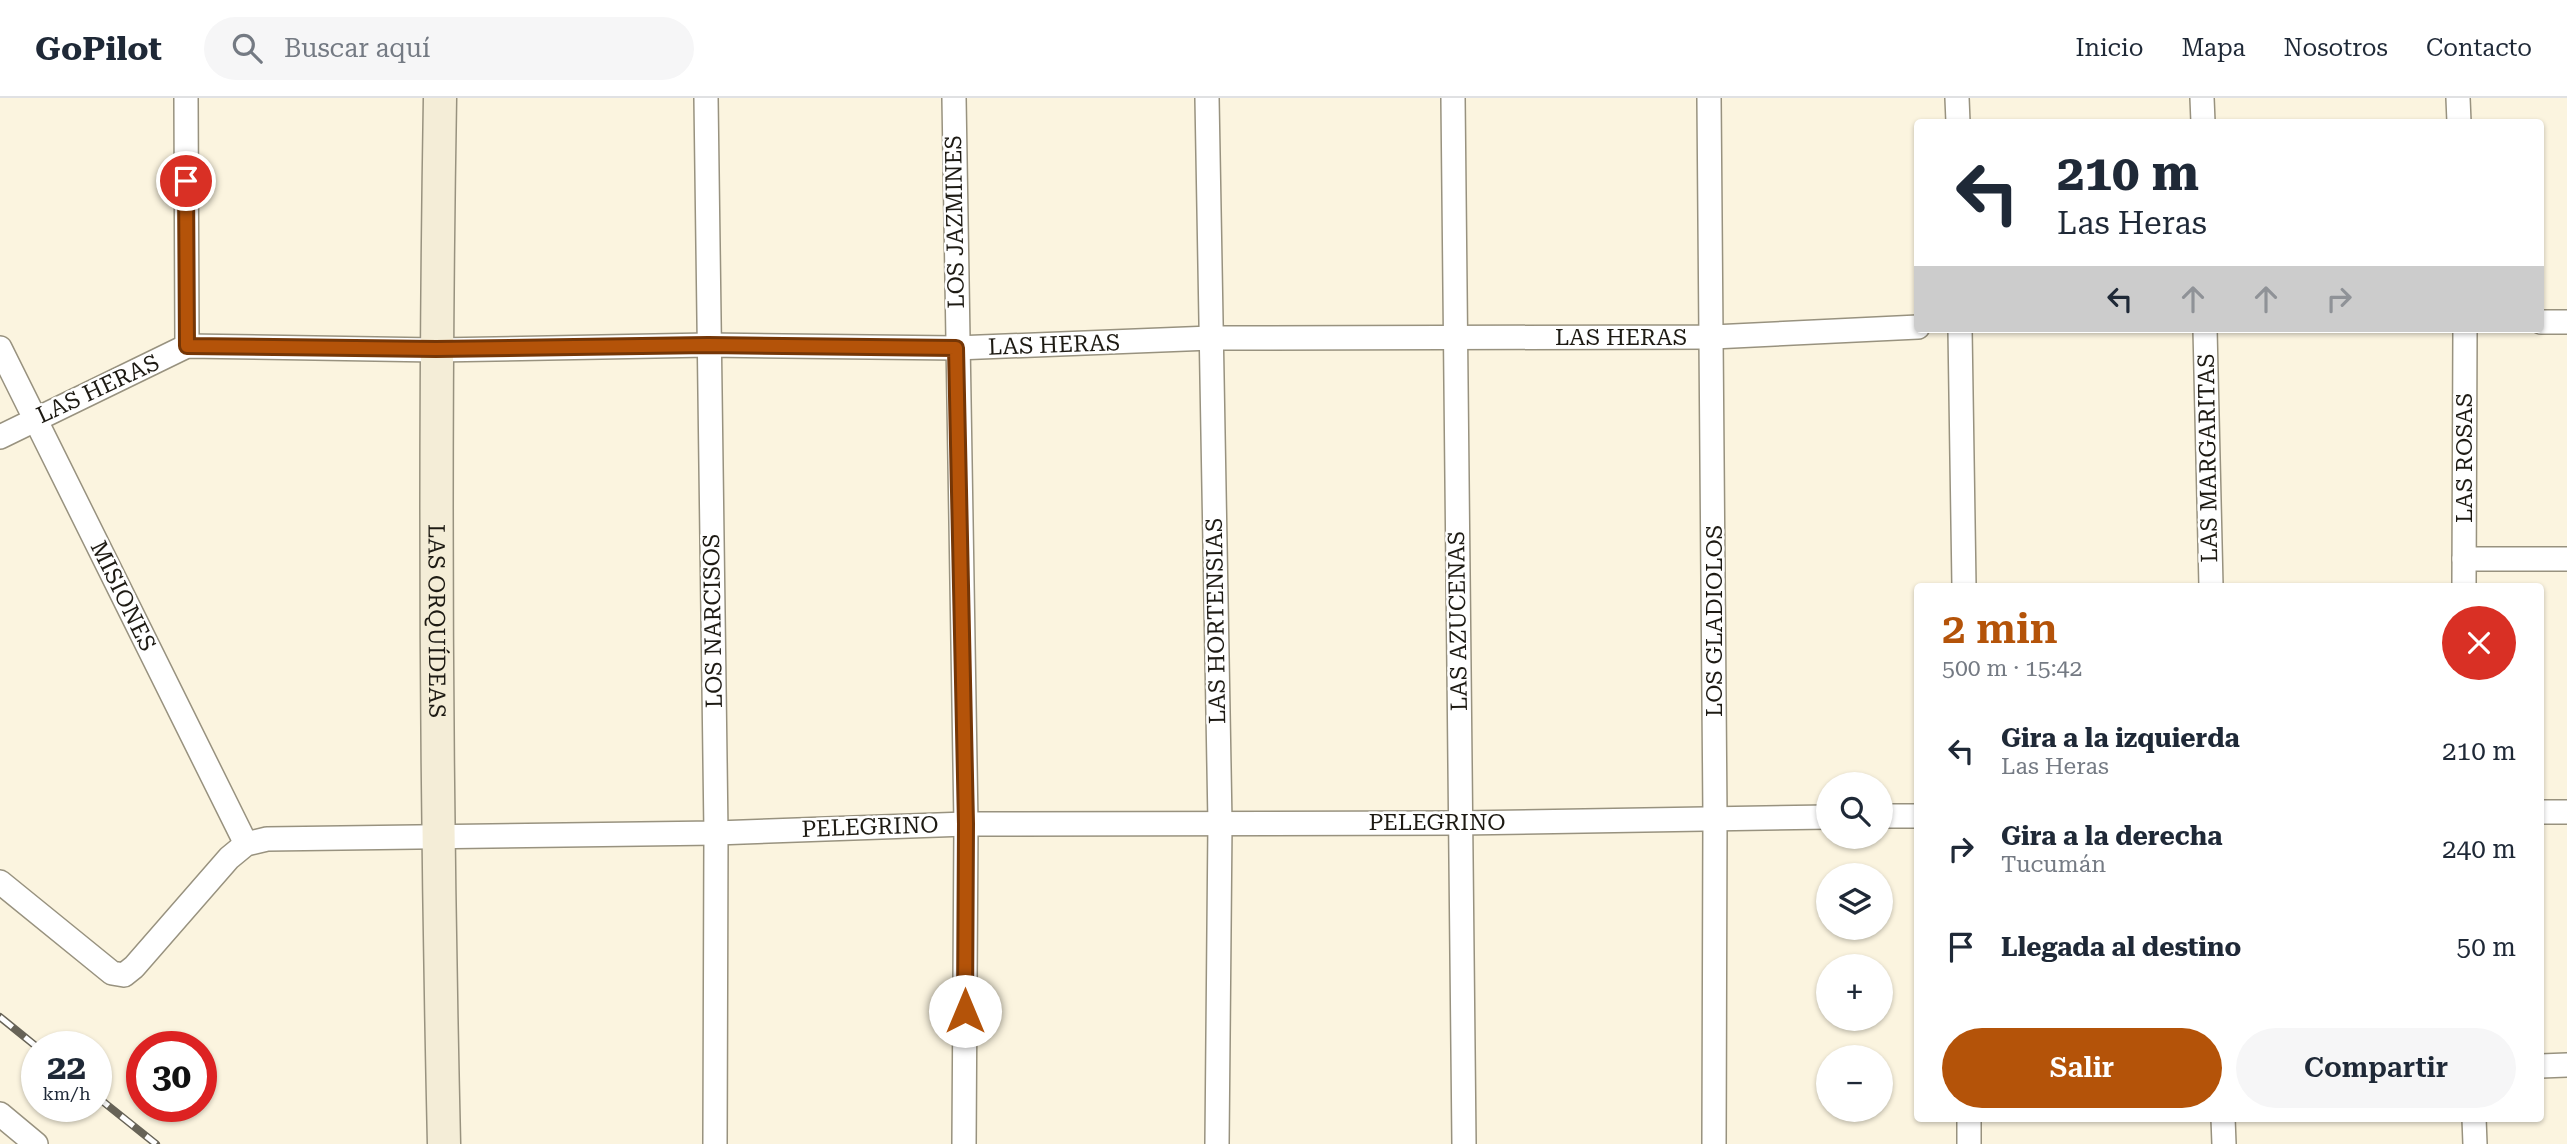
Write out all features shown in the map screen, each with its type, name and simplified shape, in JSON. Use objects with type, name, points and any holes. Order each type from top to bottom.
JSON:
[{"type":"street","points":[[186,98],[187,346]]},
{"type":"street","name":"LAS ORQUÍDEAS","points":[[440,98],[436,349],[437,838],[444,1144]]},
{"type":"street","name":"LOS NARCISOS","points":[[706,98],[716,833],[715,1144]]},
{"type":"street","name":"LOS JAZMINES","points":[[954,98],[956,348],[966,824],[964,1144]]},
{"type":"street","name":"LAS HORTENSIAS","points":[[1207,98],[1220,823],[1217,1144]]},
{"type":"street","name":"LAS AZUCENAS","points":[[1453,98],[1464,1144]]},
{"type":"street","name":"LOS GLADIOLOS","points":[[1709,98],[1713,337],[1714,1144]]},
{"type":"street","points":[[1957,98],[1958,119]]},
{"type":"street","points":[[2202,98],[2203,119]]},
{"type":"street","points":[[2458,98],[2459,119]]},
{"type":"street","points":[[2544,322],[2567,322]]},
{"type":"street","name":"LAS HERAS","points":[[0,437],[187,346],[436,349],[708,345],[956,348],[1211,338],[1713,337],[1914,327]]},
{"type":"street","points":[[1960,333],[1964,583]]},
{"type":"street","name":"LAS MARGARITAS","points":[[2205,333],[2211,583]]},
{"type":"street","name":"LAS ROSAS","points":[[2464,583],[2465,333]]},
{"type":"street","name":"MISIONES","points":[[0,348],[246,844]]},
{"type":"street","points":[[2464,559],[2567,559]]},
{"type":"street","points":[[2544,812],[2567,812]]},
{"type":"street","points":[[1893,816],[1914,816]]},
{"type":"street","name":"PELEGRINO","points":[[246,844],[267,839],[716,833],[966,824],[1460,823],[1816,817]]},
{"type":"street","points":[[0,882],[112,973],[124,975],[229,858],[246,844]]},
{"type":"street","points":[[2544,1066],[2567,1065]]},
{"type":"street","points":[[0,1114],[36,1144]]},
{"type":"street","points":[[1969,1122],[1969,1144]]},
{"type":"street","points":[[2223,1122],[2224,1144]]},
{"type":"street","points":[[2474,1122],[2475,1144]]},
{"type":"railway","points":[[0,1017],[21,1034]]},
{"type":"railway","points":[[112,1109],[156,1144]]},
{"type":"route","points":[[186,181],[187,346],[436,349],[708,345],[956,348],[966,824],[965,1011]]}]
